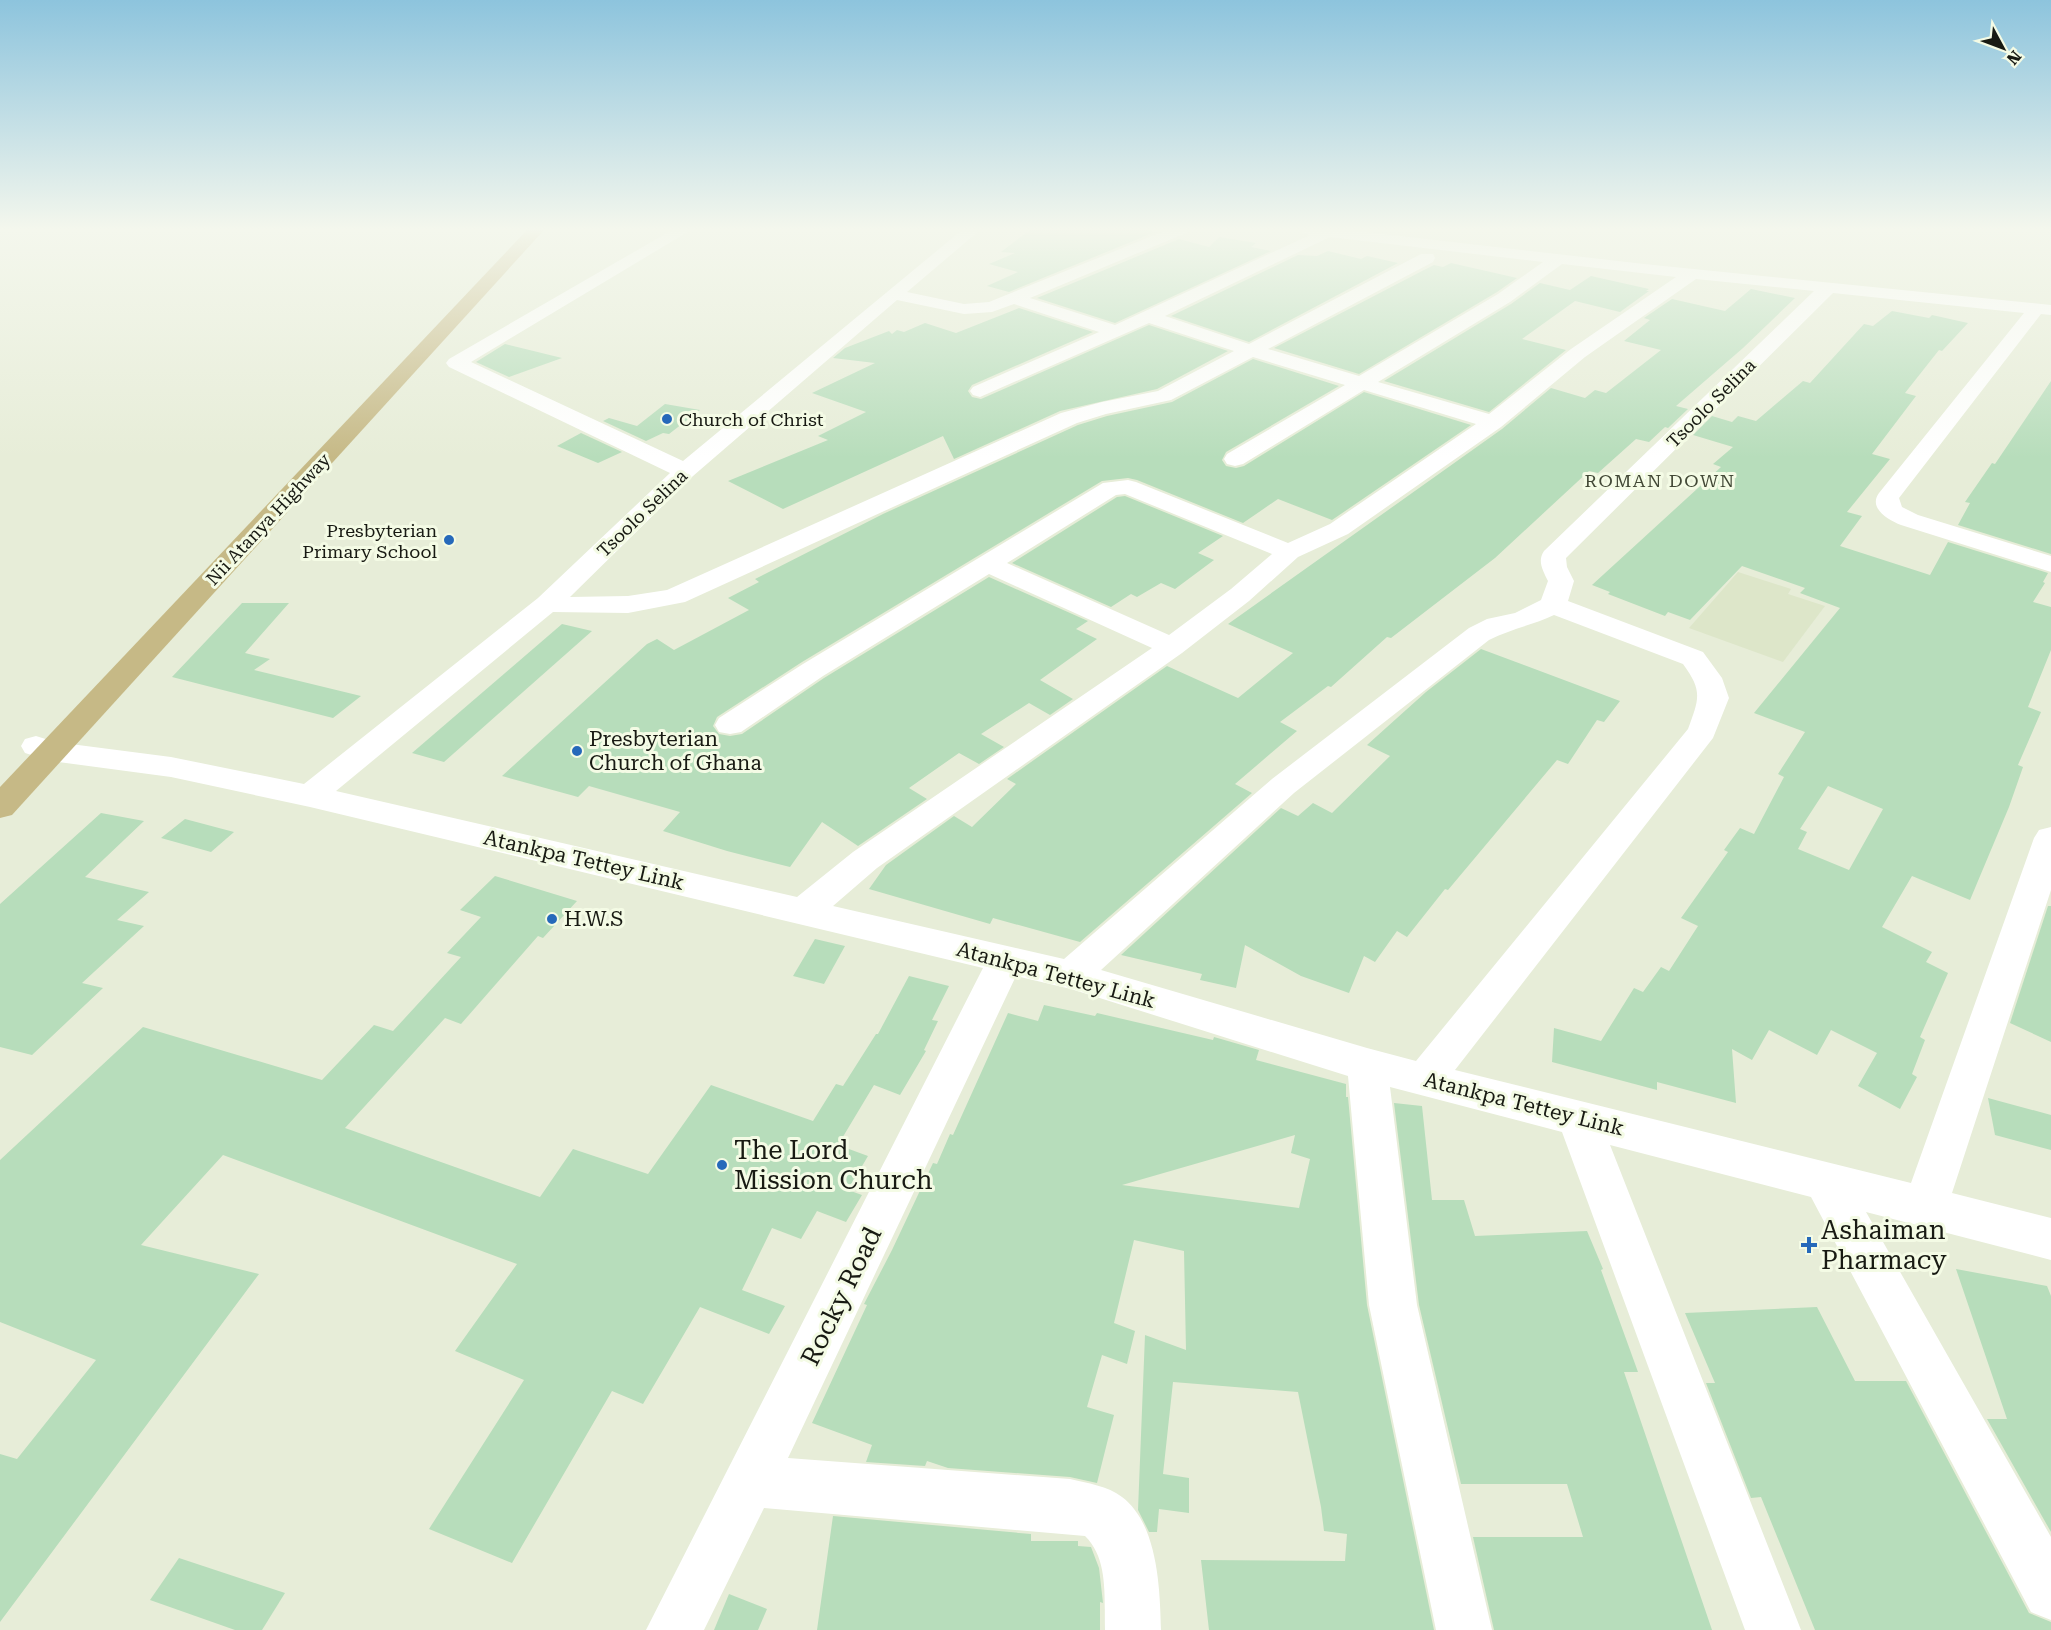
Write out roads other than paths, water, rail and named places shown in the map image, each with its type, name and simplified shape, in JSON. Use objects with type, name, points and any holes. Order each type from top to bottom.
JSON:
[{"type":"main road","points":[[0,785],[44,748],[439,306]]},
{"type":"main road","name":"Nii Atanya Highway","points":[[0,807],[44,748],[464,306]]},
{"type":"street","points":[[553,306],[456,363],[685,471]]},
{"type":"street","name":"Tsoolo Selina","points":[[310,796],[547,604],[685,471],[879,306]]},
{"type":"street","points":[[957,306],[973,309],[995,306]]},
{"type":"street","points":[[1039,306],[1116,330]]},
{"type":"street","points":[[980,391],[1171,306]]},
{"type":"street","points":[[547,604],[623,605],[655,602],[676,596],[1070,418],[1102,408],[1164,396],[1337,306]]},
{"type":"street","points":[[1235,459],[1490,306]]},
{"type":"street","points":[[804,911],[865,860],[1172,647],[1240,595],[1289,552],[1339,529],[1493,422],[1578,353],[1646,306]]},
{"type":"street","name":"Tsoolo Selina","points":[[1553,606],[1561,581],[1554,567],[1553,556],[1809,306]]},
{"type":"street","points":[[2005,306],[2044,310]]},
{"type":"street","points":[[2044,310],[1887,498],[1887,504],[1900,516],[1920,524],[2051,564]]},
{"type":"street","points":[[1148,317],[1253,351],[1493,422]]},
{"type":"street","points":[[730,725],[813,670],[1112,488],[1128,487],[1289,552]]},
{"type":"street","points":[[989,564],[1172,647]]},
{"type":"street","points":[[1071,975],[1283,786],[1479,634],[1497,625],[1524,619],[1553,606],[1693,658],[1708,678],[1714,698],[1702,731],[1425,1079]]},
{"type":"street","name":"Atankpa Tettey Link","points":[[44,748],[171,767],[310,796],[603,867],[804,911],[1071,975],[1367,1065],[2051,1239]]},
{"type":"street","points":[[1925,1206],[2051,838]]},
{"type":"street","name":"Rocky Road","points":[[674,1630],[750,1481],[1005,961]]},
{"type":"street","points":[[1367,1065],[1393,1305],[1464,1630]]},
{"type":"street","points":[[1578,1118],[1773,1630]]},
{"type":"street","points":[[1826,1182],[2051,1592]]},
{"type":"street","points":[[750,1481],[1071,1506],[1102,1515],[1122,1537],[1131,1582],[1133,1630]]},
{"type":"place","name":"Church of Christ","points":[[667,419]]},
{"type":"place","name":"Presbyterian Primary School","points":[[449,540]]},
{"type":"place","name":"Presbyterian Church of Ghana","points":[[577,751]]},
{"type":"place","name":"H.W.S","points":[[552,919]]},
{"type":"place","name":"The Lord Mission Church","points":[[722,1165]]},
{"type":"place","name":"Ashaiman Pharmacy","points":[[1809,1245]]},
{"type":"district","name":"ROMAN DOWN","points":[[1660,480]]}]
